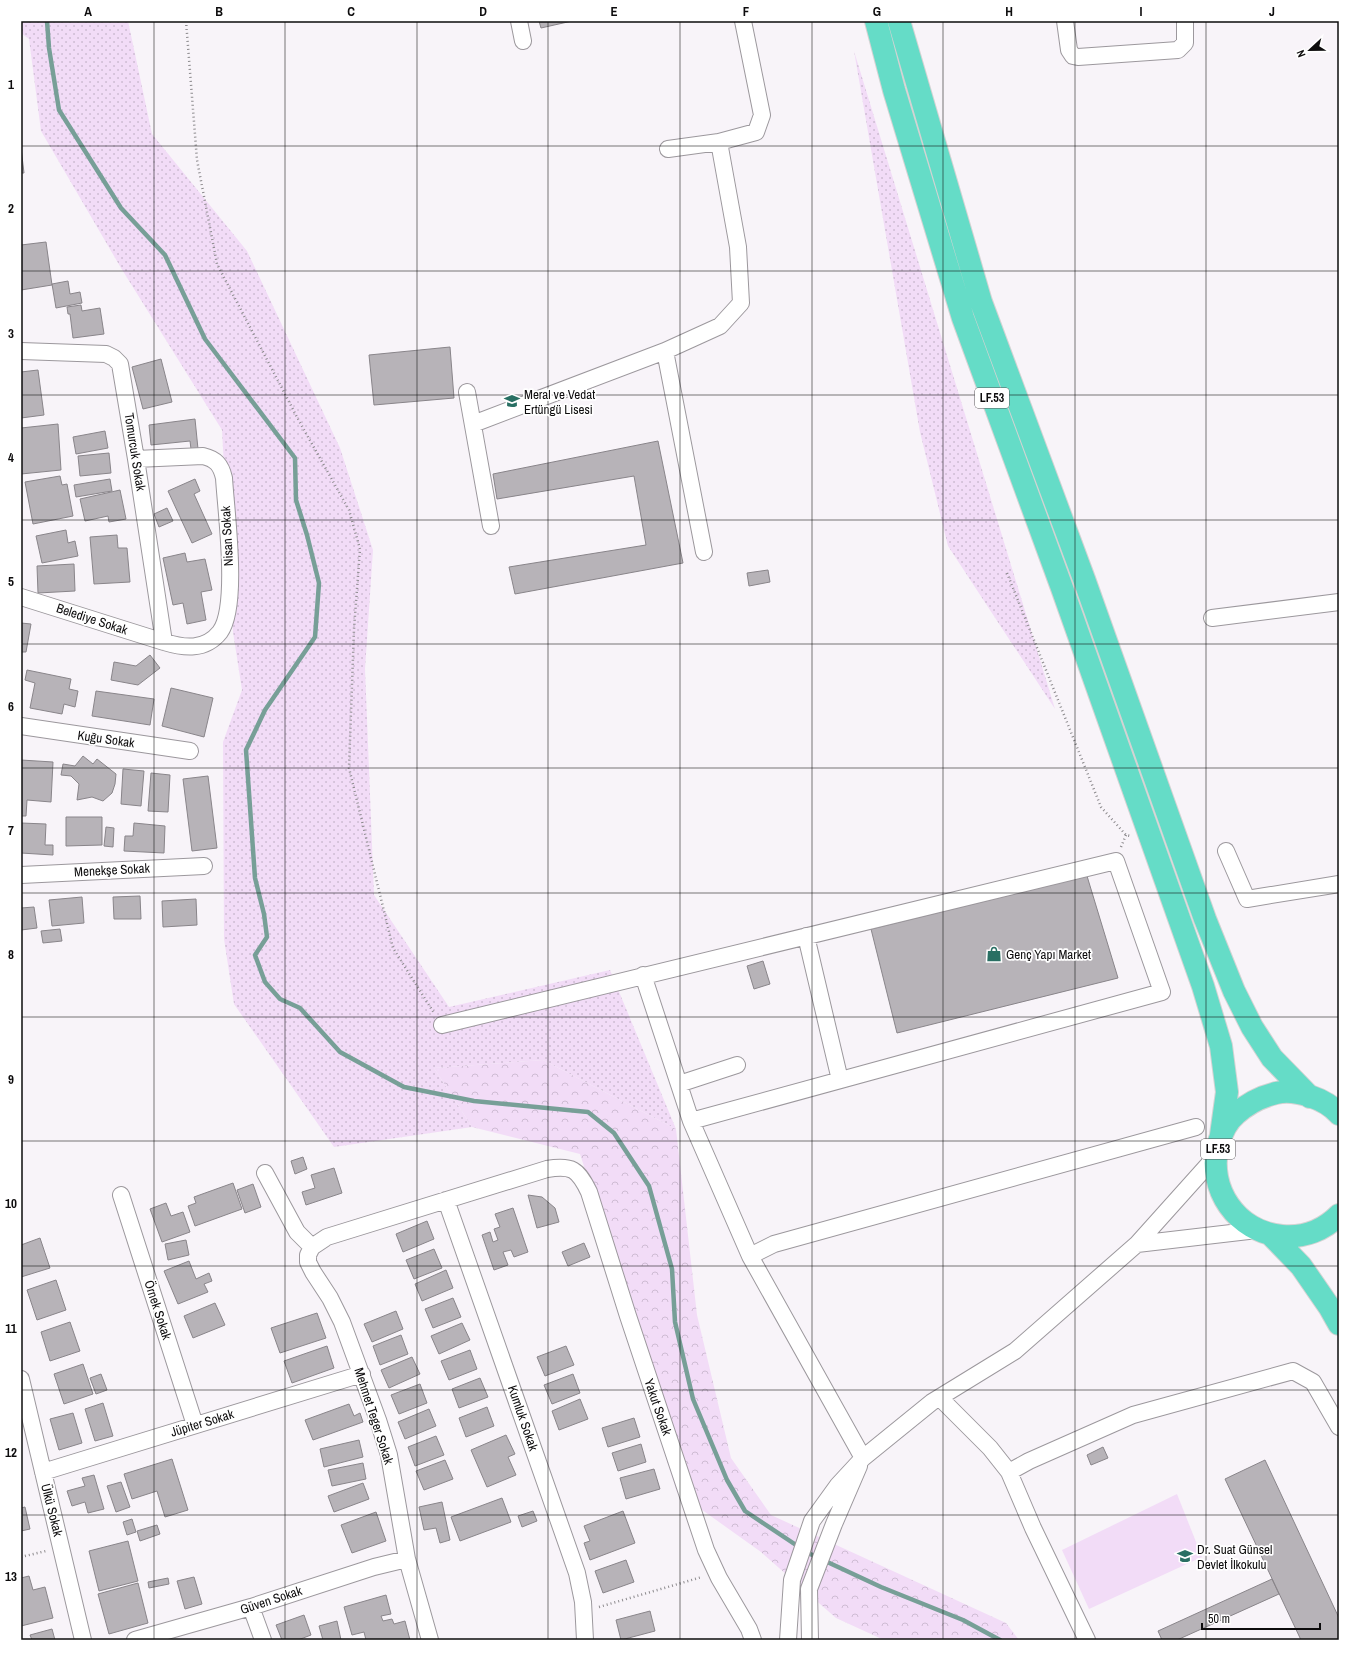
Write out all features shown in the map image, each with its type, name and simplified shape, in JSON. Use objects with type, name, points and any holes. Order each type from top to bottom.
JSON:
[{"type":"highway","name":"LF.53","points":[[876,21],[894,90],[963,318],[1062,588],[1153,844],[1221,1046],[1227,1092],[1221,1135],[1215,1157],[1217,1179],[1224,1200],[1238,1218],[1264,1233],[1301,1266],[1330,1308],[1339,1324]]},
{"type":"highway","name":"LF.53","points":[[899,21],[981,302],[1084,578],[1205,919],[1234,991],[1252,1026],[1272,1058],[1310,1097]]},
{"type":"highway","name":"LF.53","points":[[1221,1135],[1235,1115],[1254,1100],[1278,1092],[1303,1093],[1338,1111]]},
{"type":"highway","name":"LF.53","points":[[1264,1233],[1292,1237],[1312,1233],[1331,1223],[1339,1215]]},
{"type":"street","points":[[519,21],[523,40]]},
{"type":"street","points":[[668,149],[719,142],[756,132],[762,115],[743,21]]},
{"type":"street","points":[[1065,21],[1069,50],[1073,56],[1078,57],[1178,50],[1185,44],[1185,21]]},
{"type":"street","points":[[473,424],[665,351],[720,326],[741,303],[738,247],[719,142]]},
{"type":"street","name":"Tomurcuk Sokak","points":[[21,351],[106,354],[114,358],[120,364],[164,642]]},
{"type":"street","points":[[665,351],[704,552]]},
{"type":"street","points":[[467,392],[491,526]]},
{"type":"street","name":"Nisan Sokak","points":[[136,459],[208,457],[212,458],[219,464],[224,478],[230,581],[228,610],[224,625],[215,637],[202,645],[185,647],[164,642]]},
{"type":"street","name":"Belediye Sokak","points":[[21,597],[164,642]]},
{"type":"street","points":[[1212,618],[1339,602]]},
{"type":"street","name":"Kuğu Sokak","points":[[21,726],[190,751]]},
{"type":"street","points":[[1226,851],[1247,899],[1339,884]]},
{"type":"street","points":[[442,1025],[1116,861],[1162,992],[691,1121]]},
{"type":"street","name":"Menekşe Sokak","points":[[21,875],[204,866]]},
{"type":"street","points":[[806,936],[840,1080]]},
{"type":"street","points":[[643,975],[691,1121],[750,1256],[863,1458]]},
{"type":"street","points":[[679,1084],[737,1066]]},
{"type":"street","points":[[750,1256],[774,1244],[1196,1128]]},
{"type":"street","points":[[788,1640],[792,1580],[812,1521],[838,1484],[863,1458],[940,1398],[1016,1351],[1137,1244],[1215,1157]]},
{"type":"street","name":"Yakut Sokak","points":[[446,1200],[547,1169],[562,1166],[574,1170],[582,1178],[589,1192],[701,1537],[717,1573],[749,1629],[753,1640]]},
{"type":"street","points":[[265,1173],[297,1232],[312,1247],[327,1237],[446,1200]]},
{"type":"street","name":"Örnek Sokak","points":[[121,1195],[194,1425]]},
{"type":"street","name":"Kumluk Sokak","points":[[446,1200],[577,1573],[583,1612],[585,1640]]},
{"type":"street","points":[[1137,1244],[1264,1233]]},
{"type":"street","name":"Mehmet Teger Sokak","points":[[312,1247],[308,1255],[308,1262],[336,1310],[362,1374],[389,1455],[407,1559],[430,1640]]},
{"type":"street","points":[[1009,1472],[1029,1461],[1133,1415],[1293,1371],[1313,1382],[1339,1427]]},
{"type":"street","name":"Jüpiter Sokak","points":[[42,1472],[362,1374]]},
{"type":"street","name":"Ülkü Sokak","points":[[21,1379],[83,1640]]},
{"type":"street","points":[[940,1398],[990,1448],[1009,1472],[1033,1528],[1087,1640]]},
{"type":"street","points":[[810,1640],[809,1589],[834,1524],[863,1458]]},
{"type":"street","name":"Güven Sokak","points":[[135,1640],[251,1607],[374,1567],[407,1559]]},
{"type":"street","points":[[251,1607],[263,1640]]},
{"type":"path","points":[[186,21],[197,160],[217,264],[298,419],[349,510],[360,549],[354,629],[349,768],[393,948],[442,1025]]},
{"type":"path","points":[[1007,573],[1101,807],[1126,835],[1153,844]]},
{"type":"path","points":[[21,1557],[61,1546]]},
{"type":"path","points":[[583,1612],[717,1573]]},
{"type":"green space","points":[[21,21],[128,21],[152,134],[247,251],[340,448],[373,550],[365,669],[374,895],[449,1007],[610,970],[676,1129],[543,1060],[434,1068],[472,1127],[334,1147],[234,1004],[224,939],[223,742],[242,690],[233,632],[222,430],[121,268],[41,131],[29,39],[21,33]]},
{"type":"green space","points":[[854,51],[1055,709],[948,546],[920,432]]},
{"type":"green space","points":[[543,1060],[676,1129],[697,1315],[731,1458],[771,1515],[1006,1623],[1019,1640],[884,1640],[836,1618],[761,1552],[677,1492],[649,1404],[615,1262],[580,1154],[472,1127],[434,1068]]},
{"type":"green space","points":[[1177,1494],[1202,1557],[1089,1609],[1062,1550]]},
{"type":"building","points":[[539,21],[572,21],[541,28]]},
{"type":"building","points":[[21,148],[24,173],[21,173]]},
{"type":"building","points":[[46,242],[52,285],[21,290],[21,245]]},
{"type":"building","points":[[68,281],[70,294],[80,292],[82,303],[56,308],[52,284]]},
{"type":"building","points":[[81,305],[82,311],[100,308],[104,334],[73,338],[70,314],[68,314],[67,307]]},
{"type":"building","points":[[450,347],[454,398],[374,405],[369,355]]},
{"type":"building","points":[[161,359],[172,402],[143,409],[132,367]]},
{"type":"building","points":[[38,370],[44,415],[21,418],[21,372]]},
{"type":"building","points":[[195,419],[198,449],[191,449],[190,441],[151,445],[149,425]]},
{"type":"building","points":[[58,424],[61,470],[21,474],[21,428]]},
{"type":"building","points":[[105,431],[108,448],[76,454],[73,437]]},
{"type":"building","name":"Meral ve Vedat Ertüngü Lisesi","points":[[658,441],[683,563],[515,594],[509,567],[646,545],[634,476],[497,499],[493,474]]},
{"type":"building","points":[[109,453],[111,473],[80,476],[78,456]]},
{"type":"building","points":[[60,476],[62,485],[67,484],[73,516],[33,524],[25,482]]},
{"type":"building","points":[[110,479],[112,491],[76,497],[74,485]]},
{"type":"building","points":[[195,479],[200,491],[194,494],[212,534],[192,543],[168,491]]},
{"type":"building","points":[[120,490],[126,519],[109,522],[108,516],[85,521],[80,499]]},
{"type":"building","points":[[167,508],[173,521],[159,527],[154,514]]},
{"type":"building","points":[[66,530],[68,543],[75,541],[78,556],[42,563],[36,536]]},
{"type":"building","points":[[117,535],[118,548],[127,548],[130,582],[94,584],[90,537]]},
{"type":"building","points":[[185,553],[187,562],[205,559],[212,590],[201,592],[206,620],[187,624],[183,603],[173,605],[163,558]]},
{"type":"building","points":[[74,564],[75,591],[38,593],[37,566]]},
{"type":"building","points":[[768,570],[770,582],[749,586],[747,573]]},
{"type":"building","points":[[21,623],[31,624],[26,652],[21,652]]},
{"type":"building","points":[[150,655],[160,668],[138,685],[111,680],[114,662],[136,666]]},
{"type":"building","points":[[27,670],[71,679],[69,689],[78,691],[75,707],[64,704],[62,714],[30,708],[35,683],[25,680]]},
{"type":"building","points":[[171,688],[213,698],[204,737],[162,726]]},
{"type":"building","points":[[96,691],[154,699],[150,725],[92,716]]},
{"type":"building","points":[[83,756],[93,764],[97,759],[116,774],[112,793],[103,801],[92,797],[77,800],[79,784],[71,776],[61,775],[63,764],[75,766]]},
{"type":"building","points":[[21,760],[53,762],[51,802],[27,800],[26,816],[21,816]]},
{"type":"building","points":[[123,769],[144,771],[141,806],[121,804]]},
{"type":"building","points":[[151,773],[170,775],[168,812],[148,811]]},
{"type":"building","points":[[208,776],[217,848],[192,851],[183,779]]},
{"type":"building","points":[[66,817],[102,817],[102,845],[66,846]]},
{"type":"building","points":[[21,823],[46,824],[45,845],[53,845],[53,855],[21,853]]},
{"type":"building","points":[[134,823],[165,826],[164,853],[124,851],[125,836],[133,836]]},
{"type":"building","points":[[106,827],[114,828],[113,847],[104,846]]},
{"type":"building","name":"Genç Yapı Market","points":[[1087,876],[1118,978],[897,1033],[871,929]]},
{"type":"building","points":[[140,896],[141,919],[114,919],[113,897]]},
{"type":"building","points":[[82,897],[84,923],[52,926],[49,900]]},
{"type":"building","points":[[196,899],[197,925],[163,927],[162,901]]},
{"type":"building","points":[[34,907],[37,928],[21,930],[21,908]]},
{"type":"building","points":[[60,929],[62,941],[43,943],[41,931]]},
{"type":"building","points":[[763,961],[770,984],[754,989],[747,966]]},
{"type":"building","points":[[303,1157],[307,1169],[295,1174],[291,1161]]},
{"type":"building","points":[[334,1168],[342,1193],[306,1205],[302,1192],[315,1188],[311,1175]]},
{"type":"building","points":[[233,1183],[242,1209],[195,1226],[188,1206],[196,1203],[194,1197]]},
{"type":"building","points":[[253,1184],[261,1207],[245,1213],[237,1190]]},
{"type":"building","points":[[528,1195],[542,1197],[555,1208],[559,1222],[537,1228]]},
{"type":"building","points":[[166,1203],[171,1216],[183,1212],[190,1232],[162,1242],[150,1209]]},
{"type":"building","points":[[513,1208],[528,1252],[514,1257],[511,1250],[503,1252],[508,1265],[494,1270],[482,1235],[490,1232],[493,1242],[498,1240],[494,1229],[500,1227],[495,1214]]},
{"type":"building","points":[[427,1221],[434,1239],[403,1252],[396,1234]]},
{"type":"building","points":[[40,1238],[50,1268],[21,1277],[21,1245]]},
{"type":"building","points":[[186,1240],[189,1255],[168,1260],[165,1244]]},
{"type":"building","points":[[584,1243],[590,1257],[568,1266],[562,1252]]},
{"type":"building","points":[[434,1249],[442,1268],[414,1279],[406,1260]]},
{"type":"building","points":[[189,1261],[196,1279],[209,1273],[212,1281],[204,1284],[208,1292],[178,1304],[164,1271]]},
{"type":"building","points":[[446,1270],[453,1288],[422,1301],[415,1284]]},
{"type":"building","points":[[56,1280],[66,1310],[37,1320],[27,1290]]},
{"type":"building","points":[[453,1298],[461,1317],[433,1328],[425,1309]]},
{"type":"building","points":[[215,1303],[225,1325],[193,1338],[184,1316]]},
{"type":"building","points":[[396,1311],[403,1329],[372,1342],[364,1324]]},
{"type":"building","points":[[317,1313],[326,1338],[280,1353],[271,1328]]},
{"type":"building","points":[[70,1322],[80,1351],[50,1361],[41,1332]]},
{"type":"building","points":[[462,1323],[470,1340],[439,1354],[431,1336]]},
{"type":"building","points":[[401,1335],[408,1354],[380,1365],[373,1346]]},
{"type":"building","points":[[327,1346],[334,1368],[292,1383],[284,1361]]},
{"type":"building","points":[[566,1346],[574,1365],[545,1376],[537,1357]]},
{"type":"building","points":[[470,1350],[477,1369],[449,1380],[441,1361]]},
{"type":"building","points":[[412,1357],[420,1374],[389,1388],[381,1370]]},
{"type":"building","points":[[83,1364],[93,1394],[64,1404],[54,1374]]},
{"type":"building","points":[[101,1374],[107,1390],[96,1394],[90,1378]]},
{"type":"building","points":[[573,1374],[580,1393],[552,1404],[544,1385]]},
{"type":"building","points":[[480,1378],[488,1397],[459,1408],[452,1389]]},
{"type":"building","points":[[420,1384],[427,1403],[399,1414],[391,1395]]},
{"type":"building","points":[[580,1399],[588,1419],[559,1430],[552,1411]]},
{"type":"building","points":[[103,1403],[113,1436],[95,1441],[85,1409]]},
{"type":"building","points":[[349,1404],[354,1416],[360,1413],[363,1422],[313,1440],[305,1420]]},
{"type":"building","points":[[487,1407],[494,1426],[466,1437],[459,1418]]},
{"type":"building","points":[[429,1409],[436,1426],[405,1439],[398,1422]]},
{"type":"building","points":[[73,1413],[82,1443],[59,1450],[50,1419]]},
{"type":"building","points":[[634,1418],[640,1437],[608,1447],[602,1428]]},
{"type":"building","points":[[506,1435],[515,1454],[508,1457],[516,1475],[487,1487],[471,1450]]},
{"type":"building","points":[[436,1436],[444,1455],[415,1466],[408,1447]]},
{"type":"building","points":[[359,1440],[363,1457],[324,1467],[320,1449]]},
{"type":"building","points":[[641,1444],[646,1462],[618,1471],[612,1453]]},
{"type":"building","points":[[1103,1447],[1108,1458],[1091,1465],[1087,1455]]},
{"type":"building","points":[[172,1459],[188,1510],[165,1517],[157,1491],[132,1499],[124,1474]]},
{"type":"building","points":[[445,1460],[453,1479],[424,1490],[416,1471]]},
{"type":"building","name":"Dr. Suat Günsel Devlet İlkokulu","points":[[1265,1460],[1339,1618],[1339,1640],[1301,1640],[1225,1479]]},
{"type":"building","points":[[363,1463],[366,1479],[332,1486],[328,1470]]},
{"type":"building","points":[[654,1469],[660,1489],[626,1499],[620,1478]]},
{"type":"building","points":[[94,1475],[104,1509],[88,1513],[85,1502],[72,1506],[67,1491],[85,1486],[82,1478]]},
{"type":"building","points":[[121,1482],[130,1507],[116,1512],[107,1486]]},
{"type":"building","points":[[363,1483],[369,1499],[334,1512],[328,1496]]},
{"type":"building","points":[[502,1498],[511,1522],[460,1541],[451,1517]]},
{"type":"building","points":[[442,1502],[450,1540],[440,1543],[436,1528],[424,1530],[419,1507]]},
{"type":"building","points":[[25,1507],[30,1529],[21,1531],[21,1508]]},
{"type":"building","points":[[533,1511],[537,1521],[522,1527],[518,1516]]},
{"type":"building","points":[[623,1511],[635,1543],[590,1560],[584,1543],[590,1541],[584,1526]]},
{"type":"building","points":[[376,1512],[386,1541],[352,1553],[341,1525]]},
{"type":"building","points":[[132,1519],[136,1532],[127,1535],[123,1522]]},
{"type":"building","points":[[157,1525],[160,1534],[140,1541],[137,1531]]},
{"type":"building","points":[[128,1541],[138,1581],[99,1591],[89,1551]]},
{"type":"building","points":[[626,1560],[634,1582],[603,1593],[595,1571]]},
{"type":"building","points":[[29,1576],[33,1590],[45,1587],[53,1618],[21,1626],[21,1578]]},
{"type":"building","points":[[194,1577],[202,1604],[185,1609],[177,1581]]},
{"type":"building","points":[[168,1578],[169,1584],[149,1588],[148,1582]]},
{"type":"building","points":[[1272,1579],[1279,1594],[1177,1640],[1162,1640],[1158,1631]]},
{"type":"building","points":[[138,1583],[148,1623],[109,1634],[98,1594]]},
{"type":"building","points":[[386,1595],[391,1614],[381,1616],[383,1621],[392,1619],[394,1624],[405,1621],[410,1640],[366,1640],[364,1632],[352,1635],[344,1607]]},
{"type":"building","points":[[650,1611],[655,1631],[621,1640],[616,1620]]},
{"type":"building","points":[[304,1615],[311,1635],[298,1640],[282,1640],[276,1625]]},
{"type":"building","points":[[337,1621],[341,1640],[323,1640],[319,1626]]},
{"type":"building","points":[[52,1629],[55,1640],[32,1640],[30,1635]]},
{"type":"waterway","points":[[47,21],[49,48],[59,110],[121,208],[165,255],[205,339],[295,458],[296,500],[307,535],[319,583],[315,637],[265,710],[246,750],[255,878],[264,914],[267,937],[255,955],[265,982],[280,999],[300,1008],[340,1052],[404,1087],[474,1101],[588,1112],[614,1133],[649,1186],[672,1269],[675,1322],[693,1399],[727,1480],[745,1511],[808,1553],[881,1587],[963,1620],[1000,1640]]},
{"type":"place","name":"Meral ve Vedat Ertüngü Lisesi","points":[[512,401]]},
{"type":"place","name":"Genç Yapı Market","points":[[994,954]]},
{"type":"place","name":"Dr. Suat Günsel Devlet İlkokulu","points":[[1185,1556]]}]
